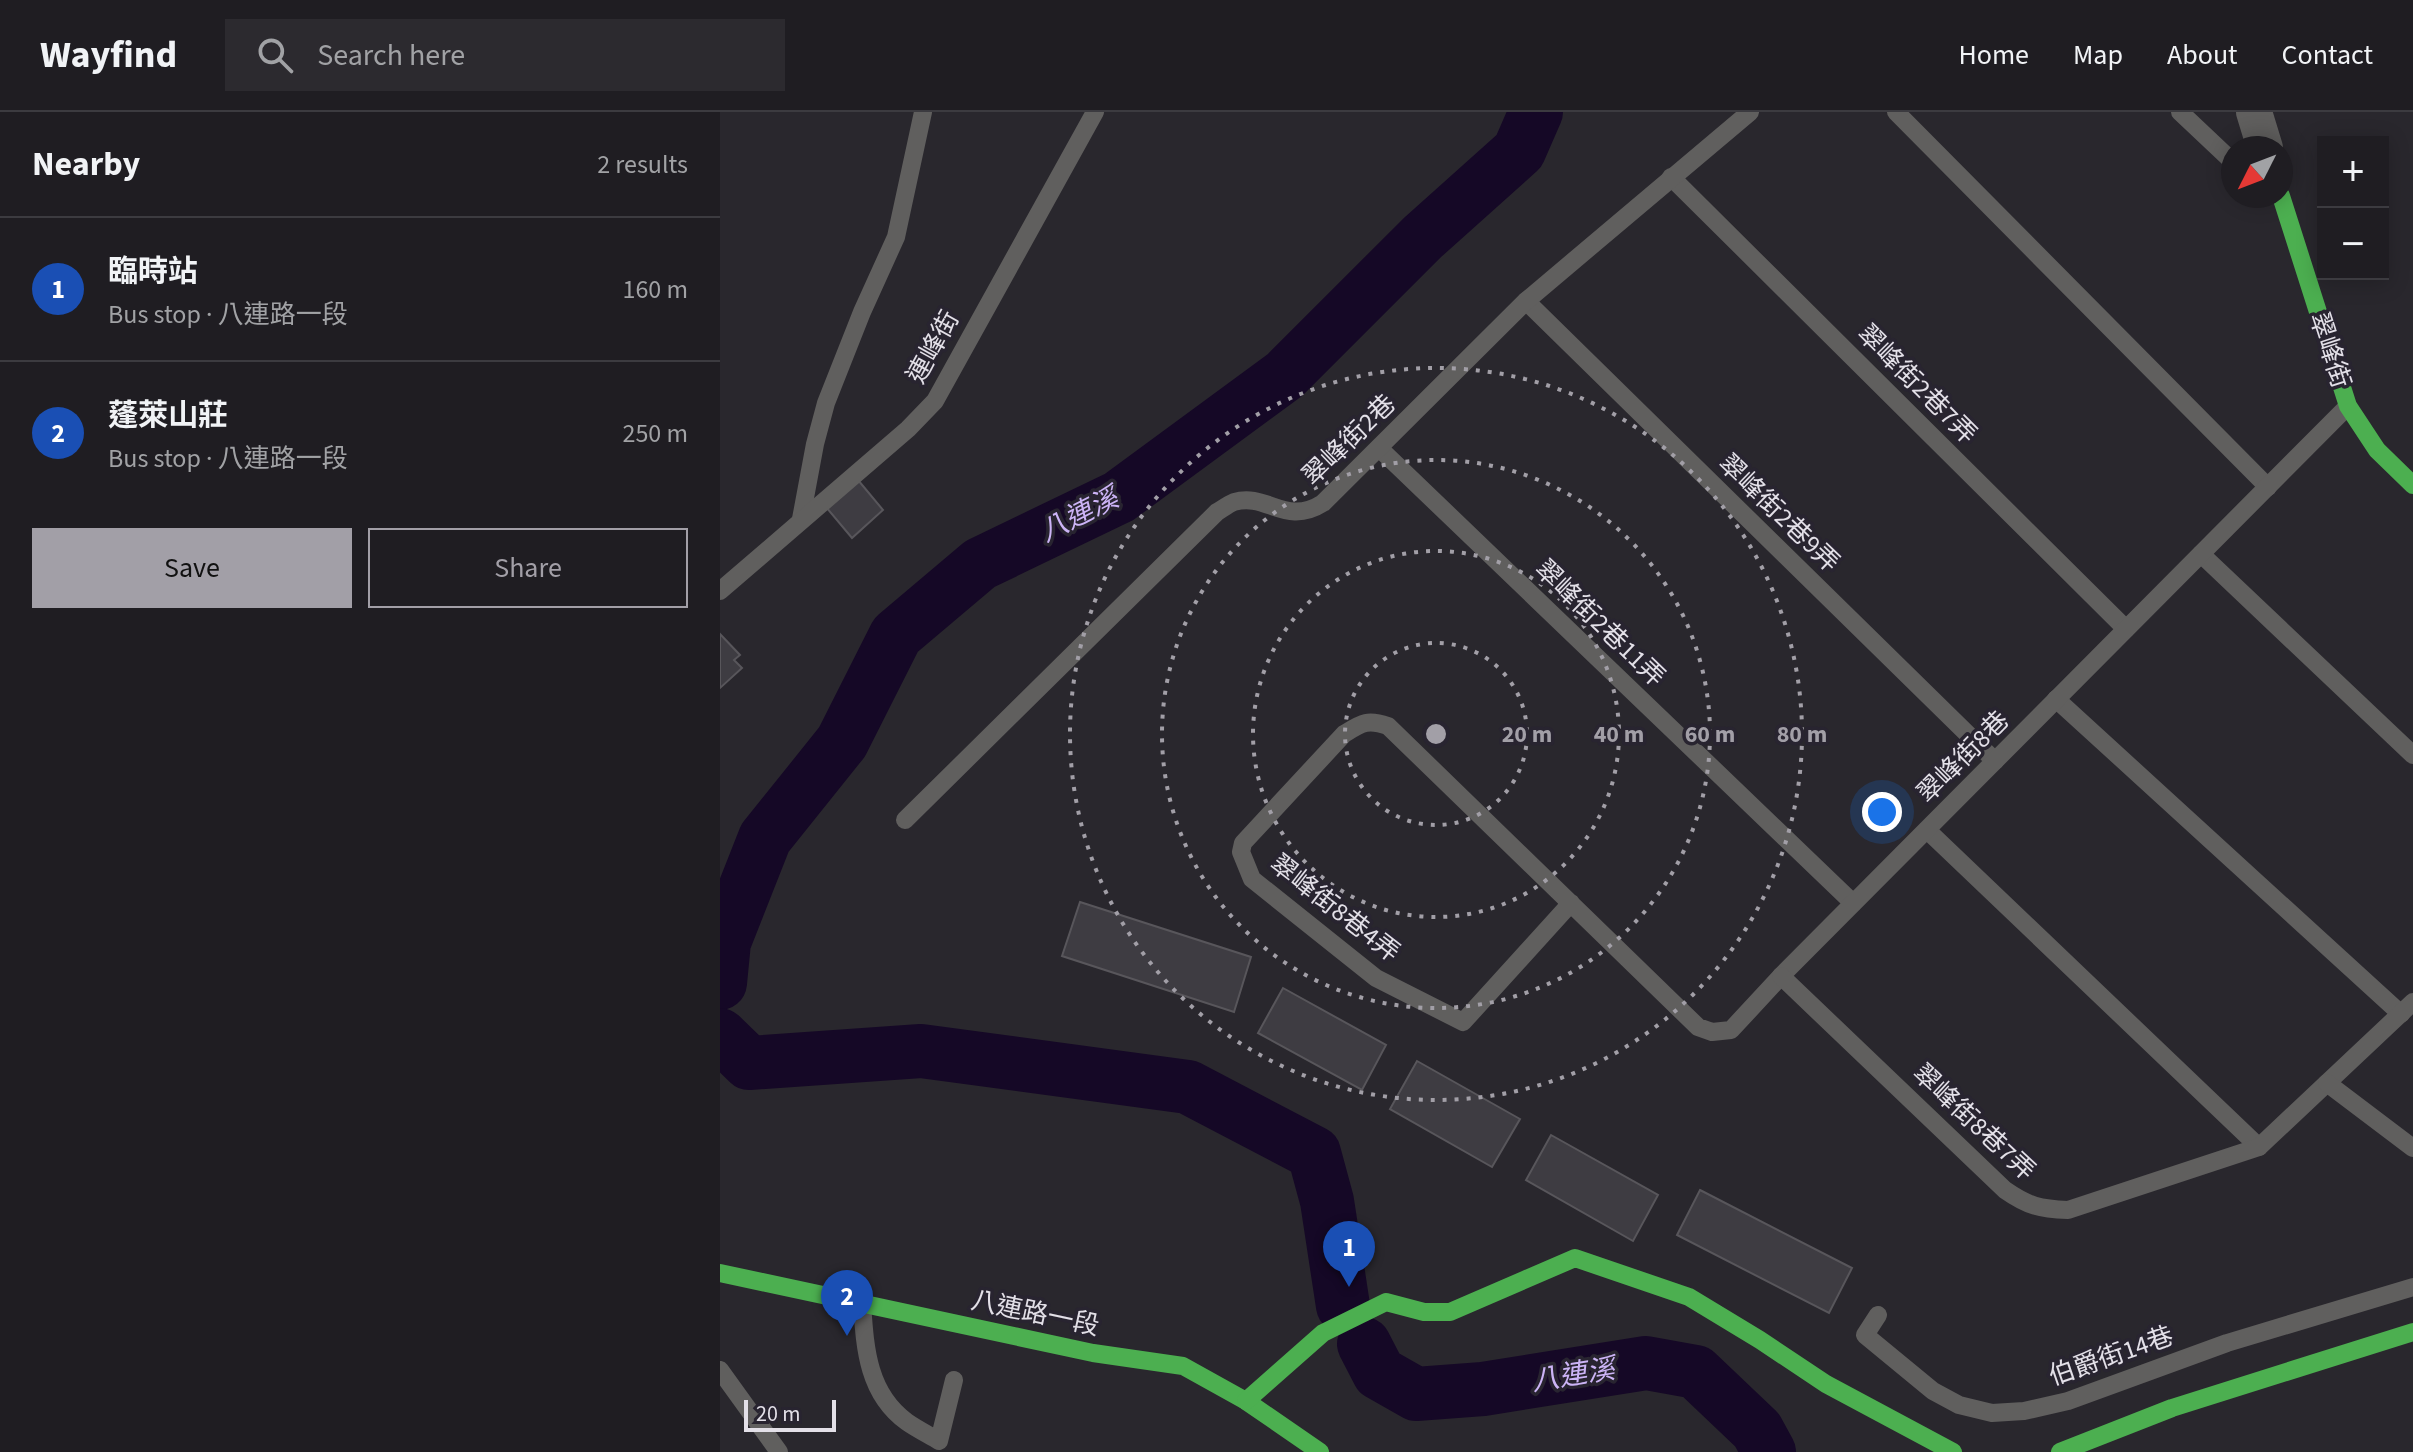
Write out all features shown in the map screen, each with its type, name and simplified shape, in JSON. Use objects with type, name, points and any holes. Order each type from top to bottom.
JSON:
[{"type":"street","points":[[2254,112],[2261,136]]},
{"type":"street","name":"翠峰街","points":[[2284,208],[2348,406],[2377,450],[2413,485]]},
{"type":"street","points":[[1246,1401],[1323,1333],[1386,1302],[1424,1312],[1450,1312],[1575,1258],[1689,1297],[1826,1384],[1953,1452]]},
{"type":"street","name":"八連路一段","points":[[720,1273],[1093,1353],[1183,1366],[1246,1401],[1320,1452]]},
{"type":"street","points":[[2060,1452],[2166,1387],[2413,1332]]},
{"type":"lane","points":[[801,519],[826,403],[896,237],[923,112]]},
{"type":"lane","name":"連峰街","points":[[720,591],[908,429],[935,401],[1095,112]]},
{"type":"lane","name":"翠峰街2巷","points":[[905,820],[1217,512],[1235,502],[1250,501],[1294,513],[1310,511],[1323,503],[1526,301],[1750,112]]},
{"type":"lane","points":[[1896,112],[2268,487]]},
{"type":"lane","points":[[2180,112],[2221,151]]},
{"type":"lane","name":"翠峰街2巷7弄","points":[[1671,177],[2126,629]]},
{"type":"lane","name":"翠峰街2巷9弄","points":[[1526,301],[1995,761]]},
{"type":"lane","name":"翠峰街8巷","points":[[1571,903],[1698,1027],[1712,1032],[1731,1030],[1853,903],[2348,406]]},
{"type":"lane","name":"翠峰街2巷11弄","points":[[1379,448],[1853,903]]},
{"type":"lane","points":[[2201,554],[2413,755]]},
{"type":"lane","points":[[1927,830],[2259,1147],[2407,1008],[2056,699]]},
{"type":"lane","name":"翠峰街8巷4弄","points":[[1375,721],[1388,726],[1571,903],[1463,1022],[1376,978],[1252,879],[1241,852],[1243,843],[1344,734],[1364,722],[1375,721]]},
{"type":"lane","name":"翠峰街8巷7弄","points":[[1781,976],[2005,1190],[2038,1209],[2068,1210],[2259,1147]]},
{"type":"lane","points":[[2327,1083],[2413,1148]]},
{"type":"lane","name":"伯爵街14巷","points":[[1878,1315],[1865,1335],[1933,1391],[1959,1405],[1992,1413],[2024,1411],[2068,1401],[2166,1387],[2227,1343],[2413,1287]]},
{"type":"lane","points":[[862,1303],[868,1365],[876,1384],[893,1409],[938,1447],[954,1380]]},
{"type":"lane","points":[[720,1370],[779,1452]]},
{"type":"building","points":[[858,480],[883,510],[852,538],[826,507]]},
{"type":"building","points":[[720,634],[740,655],[734,660],[742,668],[720,688]]},
{"type":"building","points":[[1080,902],[1251,957],[1234,1012],[1062,956]]},
{"type":"building","points":[[1283,988],[1386,1045],[1362,1090],[1258,1033]]},
{"type":"building","points":[[1417,1061],[1520,1119],[1492,1167],[1390,1109]]},
{"type":"building","points":[[1551,1135],[1658,1195],[1633,1241],[1526,1180]]},
{"type":"building","points":[[1700,1190],[1852,1268],[1829,1313],[1677,1235]]},
{"type":"waterway","name":"八連溪","points":[[720,983],[724,942],[765,838],[842,742],[896,635],[980,564],[1119,497],[1285,375],[1423,237],[1519,151],[1536,112]]},
{"type":"waterway","name":"八連溪","points":[[720,1035],[749,1063],[921,1051],[1188,1087],[1314,1153],[1327,1201],[1343,1306]]},
{"type":"waterway","name":"八連溪","points":[[1364,1344],[1379,1373],[1416,1394],[1483,1389],[1646,1363],[1696,1372],[1757,1430],[1769,1452]]},
{"type":"traffic: fast","points":[[2285,208],[2348,406],[2377,450],[2413,485]]},
{"type":"traffic: fast","points":[[1246,1401],[1323,1333],[1386,1302],[1424,1312],[1450,1312],[1575,1258],[1689,1297],[1826,1384],[1953,1452]]},
{"type":"traffic: fast","points":[[720,1273],[1093,1353],[1183,1366],[1246,1401],[1320,1452]]},
{"type":"traffic: fast","points":[[2060,1452],[2172,1408],[2413,1332]]},
{"type":"place","name":"臨時站","points":[[1349,1287]]},
{"type":"place","name":"蓬萊山莊","points":[[847,1336]]}]
